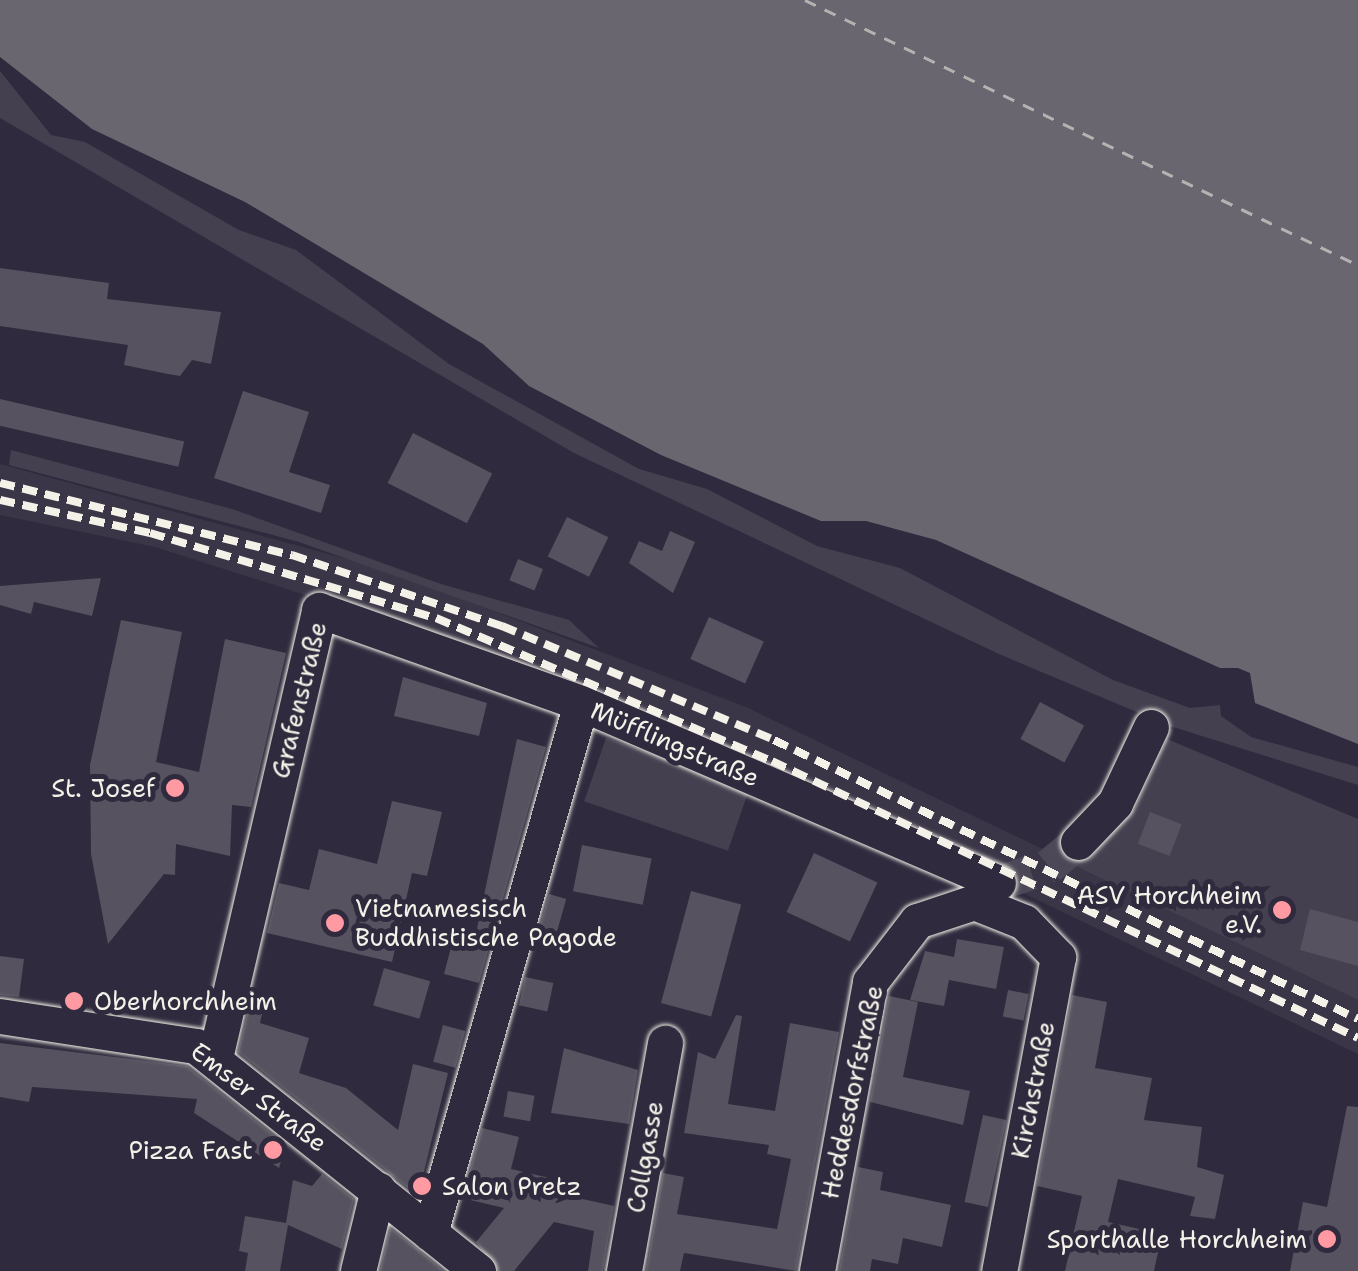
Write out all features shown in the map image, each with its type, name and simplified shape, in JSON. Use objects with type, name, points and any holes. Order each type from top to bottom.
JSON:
[{"type":"street","name":"Grafenstraße","points":[[215,1058],[319,610],[581,703]]},
{"type":"street","name":"Müfflingstraße","points":[[430,1233],[581,703],[998,883]]},
{"type":"street","points":[[1078,842],[1115,803],[1151,726]]},
{"type":"street","name":"Heddesdorfstraße","points":[[817,1271],[870,982],[933,910],[974,902],[1024,922]]},
{"type":"street","name":"Kirchstraße","points":[[999,1271],[1058,957],[1024,922]]},
{"type":"street","name":"Emser Straße","points":[[0,1016],[176,1037],[215,1058],[478,1271]]},
{"type":"street","name":"Collgasse","points":[[624,1271],[665,1043]]},
{"type":"street","points":[[358,1271],[378,1189]]},
{"type":"shaded area","points":[[0,0],[1358,0],[1358,744],[1255,703],[1250,673],[1220,668],[936,540],[866,521],[821,521],[661,455],[529,386],[483,344],[245,202],[92,129],[0,57]]},
{"type":"shaded area","points":[[0,71],[51,135],[85,142],[239,230],[296,250],[449,364],[639,469],[707,489],[817,546],[900,568],[1113,680],[1190,708],[1220,705],[1221,716],[1251,737],[1358,767],[1358,785],[1170,726],[999,654],[574,453],[0,118]]},
{"type":"shaded area","points":[[11,450],[232,509],[441,584],[569,620],[599,648],[299,542],[9,465]]},
{"type":"shaded area","points":[[0,464],[383,569],[746,707],[1358,1000],[1358,1054],[1019,891],[400,625],[155,547],[0,515]]},
{"type":"shaded area","points":[[606,738],[750,787],[728,851],[584,801]]},
{"type":"shaded area","points":[[1167,739],[1358,819],[1358,1000],[1065,861],[1135,809]]},
{"type":"building","points":[[0,268],[109,283],[107,299],[221,312],[211,364],[192,360],[180,376],[168,374],[124,365],[128,345],[0,326]]},
{"type":"building","points":[[243,391],[309,412],[289,472],[330,485],[321,513],[214,478]]},
{"type":"building","points":[[0,399],[184,442],[178,467],[0,426]]},
{"type":"building","points":[[413,433],[492,473],[467,523],[388,483]]},
{"type":"building","points":[[567,517],[608,537],[589,577],[548,557]]},
{"type":"building","points":[[670,531],[695,542],[673,593],[629,563],[639,541],[662,551]]},
{"type":"building","points":[[518,559],[543,569],[534,590],[509,580]]},
{"type":"building","points":[[101,578],[92,616],[34,602],[31,614],[0,605],[0,586]]},
{"type":"building","points":[[709,617],[764,641],[745,683],[690,659]]},
{"type":"building","name":"St. Josef","points":[[121,620],[182,632],[156,762],[199,772],[225,639],[286,653],[251,807],[232,805],[230,856],[176,844],[175,875],[164,874],[108,944],[91,854],[90,765]]},
{"type":"building","points":[[403,677],[487,703],[479,736],[394,716]]},
{"type":"building","points":[[1040,702],[1084,725],[1064,763],[1020,739]]},
{"type":"building","points":[[517,739],[546,747],[479,983],[444,974],[456,928],[476,933]]},
{"type":"building","points":[[392,801],[442,812],[427,876],[412,873],[392,962],[267,933],[279,883],[309,890],[319,849],[377,864]]},
{"type":"building","points":[[1150,812],[1182,824],[1170,856],[1138,844]]},
{"type":"building","points":[[582,845],[652,859],[643,905],[573,891]]},
{"type":"building","points":[[814,853],[877,883],[850,941],[787,912]]},
{"type":"building","points":[[691,891],[741,904],[711,1017],[661,1003]]},
{"type":"building","points":[[549,894],[566,899],[556,936],[538,931]]},
{"type":"building","points":[[1310,909],[1358,922],[1358,966],[1300,950]]},
{"type":"building","points":[[957,939],[1004,947],[996,989],[949,980],[944,1006],[910,1000],[925,951],[954,957]]},
{"type":"building","points":[[0,956],[24,959],[19,997],[0,995]]},
{"type":"building","points":[[384,968],[430,981],[419,1019],[373,1005]]},
{"type":"building","points":[[525,977],[553,983],[547,1011],[519,1005]]},
{"type":"building","points":[[1008,990],[1029,994],[1023,1021],[1003,1017]]},
{"type":"building","points":[[1072,995],[1107,1002],[1095,1068],[1152,1078],[1144,1120],[1202,1127],[1197,1167],[1224,1175],[1215,1219],[1190,1216],[1195,1197],[1118,1179],[1108,1222],[1162,1234],[1154,1271],[1065,1271],[1082,1196],[1037,1186]]},
{"type":"building","points":[[889,996],[918,1002],[903,1077],[970,1091],[963,1125],[870,1102]]},
{"type":"building","points":[[251,999],[265,1002],[260,1023],[309,1038],[299,1073],[346,1088],[398,1130],[413,1064],[448,1073],[418,1196],[238,1052]]},
{"type":"building","points":[[736,1015],[742,1016],[728,1104],[775,1111],[790,1023],[839,1032],[796,1271],[684,1253],[680,1271],[646,1271],[663,1173],[684,1177],[677,1214],[777,1229],[791,1159],[767,1154],[769,1145],[684,1133],[698,1052],[715,1059]]},
{"type":"building","points":[[443,1025],[465,1031],[455,1068],[433,1062]]},
{"type":"building","points":[[0,1043],[187,1066],[286,1145],[279,1168],[194,1113],[197,1099],[32,1087],[29,1102],[0,1097]]},
{"type":"building","points":[[564,1048],[638,1070],[629,1124],[551,1113]]},
{"type":"building","points":[[508,1091],[535,1096],[530,1121],[503,1117]]},
{"type":"building","name":"Sporthalle Horchheim","points":[[1347,1106],[1358,1107],[1358,1271],[1290,1271],[1303,1202],[1327,1207]]},
{"type":"building","points":[[983,1115],[1006,1120],[988,1207],[964,1202]]},
{"type":"building","points":[[482,1128],[519,1137],[511,1169],[563,1181],[560,1194],[614,1206],[603,1271],[588,1271],[594,1231],[554,1222],[514,1271],[499,1271],[476,1242],[504,1208],[462,1198]]},
{"type":"building","points":[[858,1167],[883,1172],[880,1190],[951,1205],[942,1247],[903,1238],[898,1264],[872,1259],[870,1271],[839,1271]]},
{"type":"building","points":[[322,1174],[354,1199],[342,1249],[288,1225],[280,1271],[245,1271],[248,1253],[239,1251],[245,1216],[286,1223],[293,1180],[312,1186]]},
{"type":"building","points":[[390,1228],[416,1248],[444,1271],[380,1271]]},
{"type":"ferry route","points":[[805,0],[1358,265]]},
{"type":"tunnel","points":[[998,883],[1049,866],[1078,842]]},
{"type":"railway","points":[[0,483],[292,555],[502,626],[774,740],[1358,1019]]},
{"type":"railway","points":[[0,500],[150,533],[436,618],[772,761],[1358,1038]]},
{"type":"place","name":"St. Josef","points":[[175,788]]},
{"type":"place","name":"ASV Horchheim e.V.","points":[[1282,910]]},
{"type":"place","name":"Vietnamesisch Buddhistische Pagode","points":[[335,923]]},
{"type":"place","name":"Oberhorchheim","points":[[74,1001]]},
{"type":"place","name":"Pizza Fast","points":[[273,1150]]},
{"type":"place","name":"Salon Pretz","points":[[422,1186]]},
{"type":"place","name":"Sporthalle Horchheim","points":[[1327,1239]]}]
